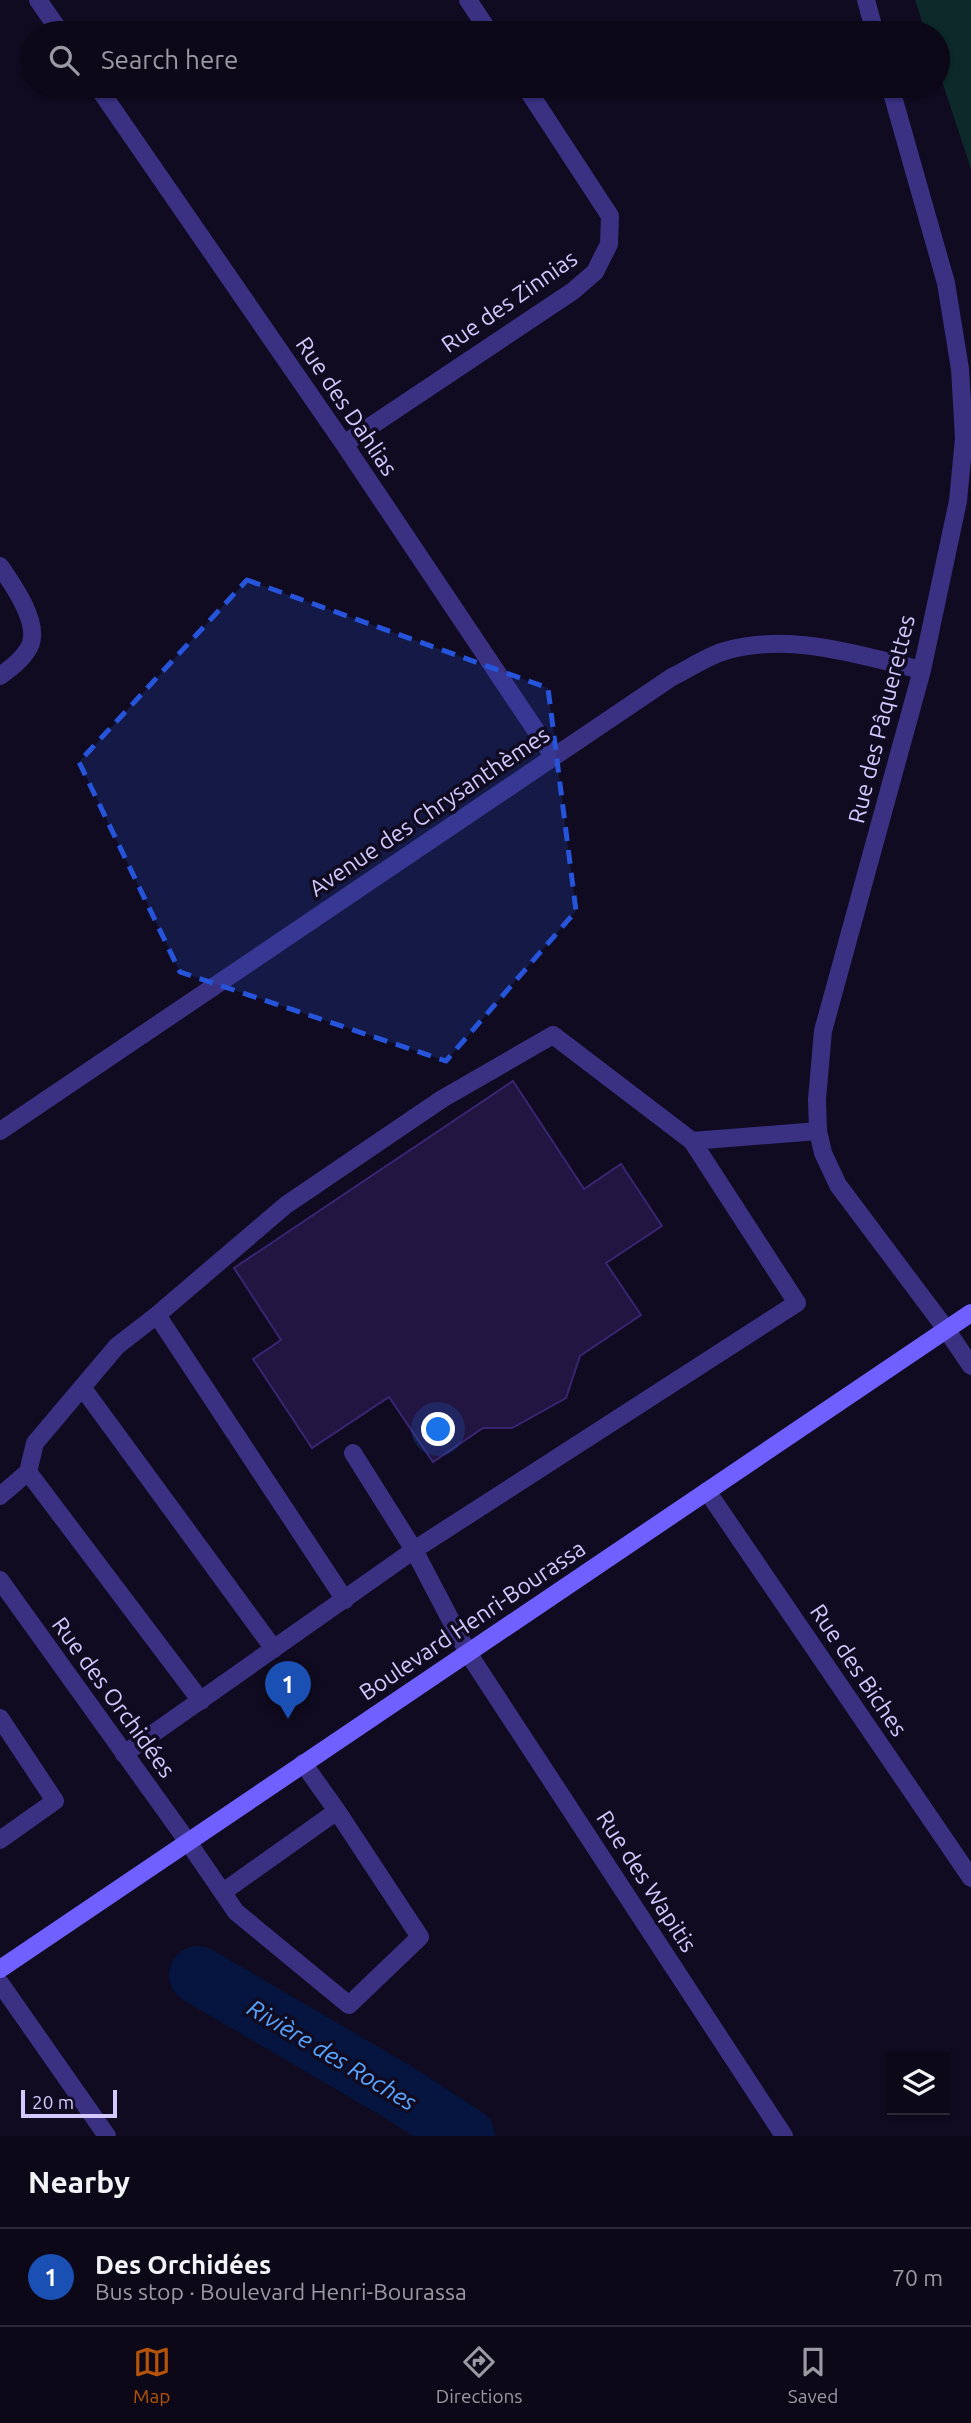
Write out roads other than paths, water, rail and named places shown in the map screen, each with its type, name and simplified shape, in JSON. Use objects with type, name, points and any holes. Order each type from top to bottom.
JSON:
[{"type":"main road","name":"Boulevard Henri-Bourassa","points":[[0,1969],[971,1313]]},
{"type":"street","points":[[38,0],[53,21]]},
{"type":"street","points":[[468,0],[482,21]]},
{"type":"street","points":[[866,0],[872,21]]},
{"type":"street","name":"Rue des Dahlias","points":[[105,98],[344,444],[553,756]]},
{"type":"street","name":"Rue des Zinnias","points":[[344,444],[573,290],[595,272],[609,244],[610,216],[533,98]]},
{"type":"street","name":"Rue des Pâquerettes","points":[[893,98],[946,283],[960,369],[964,438],[958,501],[922,670],[823,1031],[817,1099],[818,1131],[823,1153],[838,1185],[971,1366]]},
{"type":"street","points":[[0,566],[18,592],[29,620],[31,643],[19,661],[0,676]]},
{"type":"street","name":"Avenue des Chrysanthèmes","points":[[0,1131],[672,677],[724,651],[760,645],[820,646],[922,670]]},
{"type":"street","points":[[0,1496],[28,1472],[35,1443],[117,1346],[286,1205],[442,1099],[553,1035],[692,1142],[797,1303],[414,1550],[124,1754]]},
{"type":"street","points":[[692,1142],[818,1131]]},
{"type":"street","points":[[157,1315],[345,1600]]},
{"type":"street","points":[[82,1387],[274,1649]]},
{"type":"street","name":"Rue des Wapitis","points":[[353,1453],[414,1550],[468,1653],[784,2136]]},
{"type":"street","points":[[28,1472],[201,1700]]},
{"type":"street","name":"Rue des Biches","points":[[707,1491],[971,1878]]},
{"type":"street","name":"Rue des Orchidées","points":[[0,1580],[236,1912],[349,2005],[420,1937],[337,1811]]},
{"type":"street","points":[[0,1718],[55,1801],[0,1840]]},
{"type":"street","points":[[223,1892],[337,1811],[303,1763]]},
{"type":"street","points":[[0,1983],[107,2136]]},
{"type":"waterway","name":"Rivière des Roches","points":[[198,1975],[398,2092],[466,2136]]},
{"type":"place","name":"Des Orchidées","points":[[288,1719]]}]
